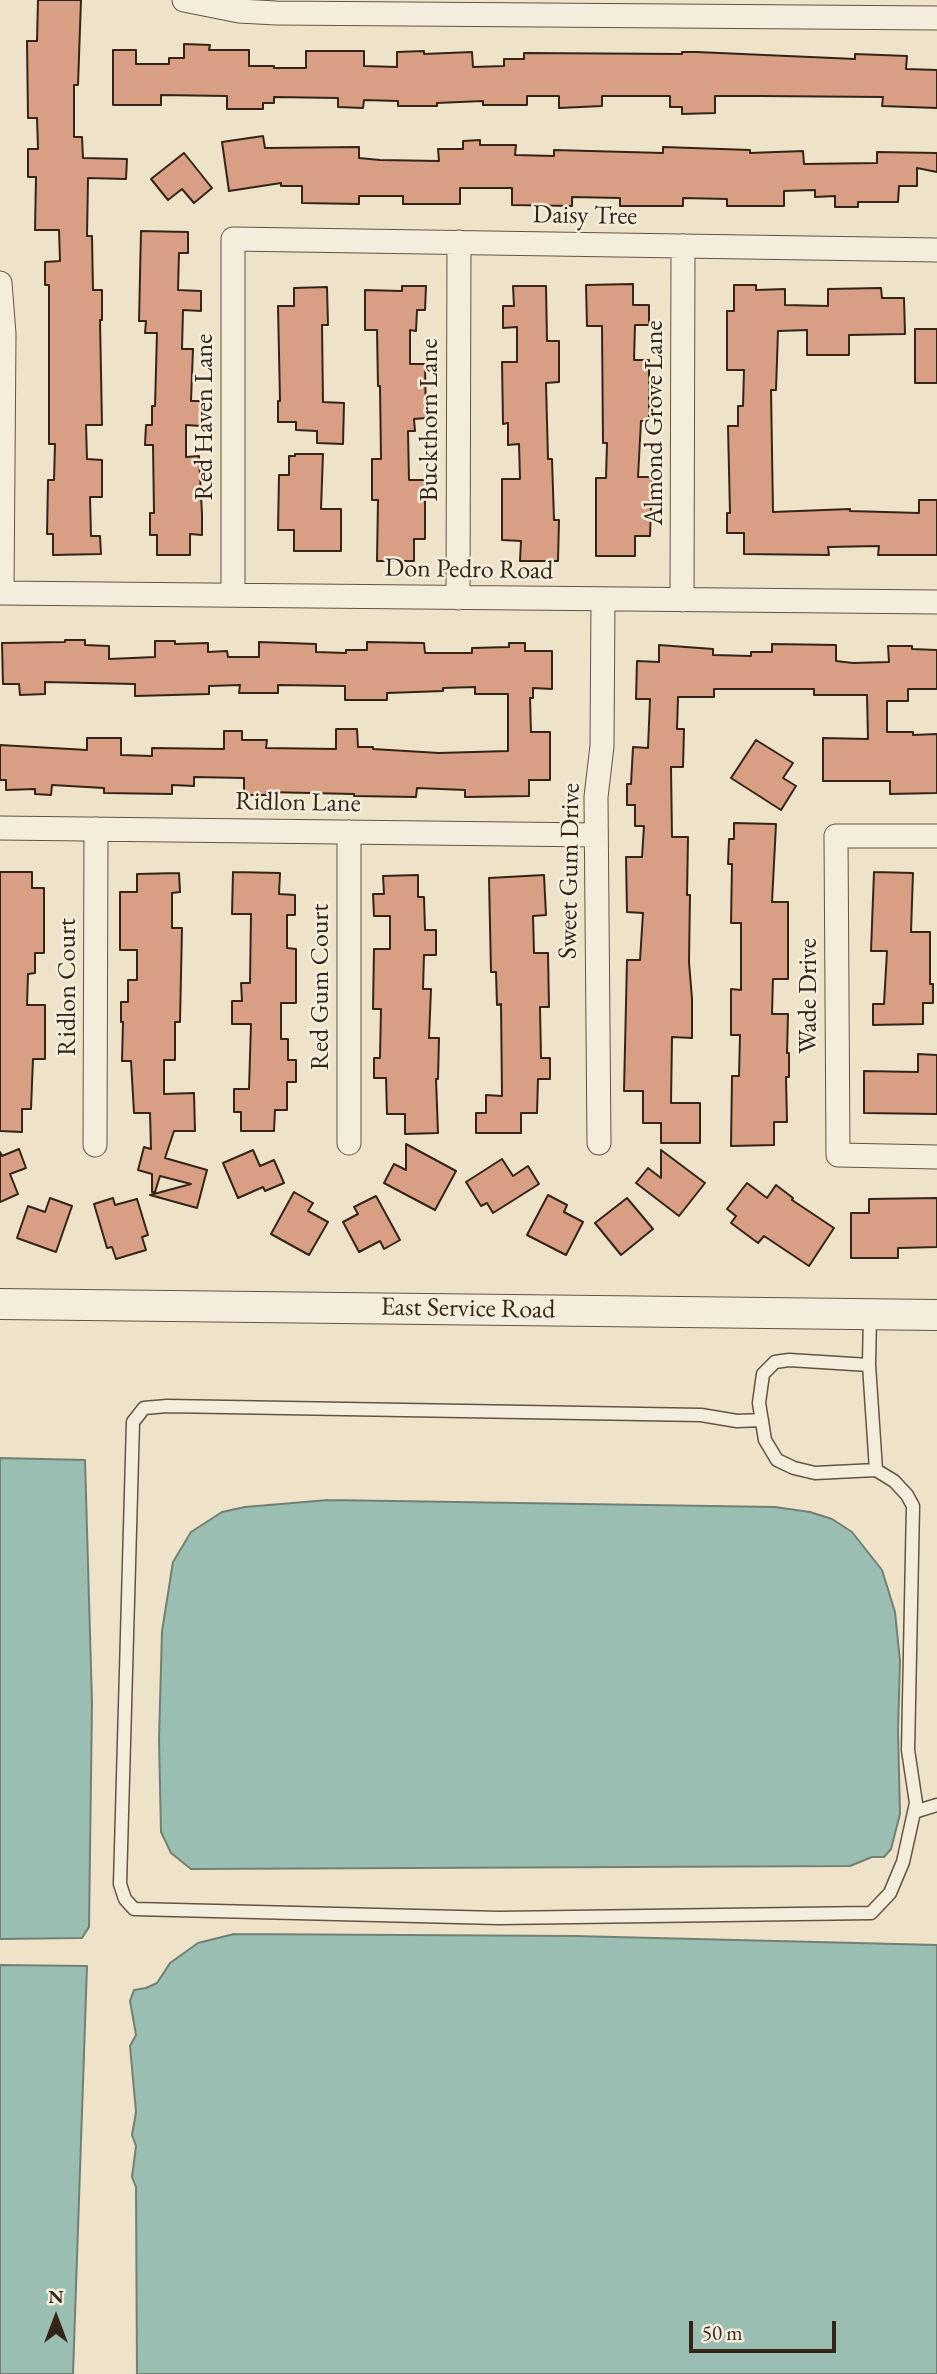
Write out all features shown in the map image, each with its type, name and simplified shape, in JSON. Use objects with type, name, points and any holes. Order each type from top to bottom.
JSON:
[{"type":"street","points":[[184,0],[239,10],[341,7],[575,8],[937,18]]},
{"type":"street","name":"Daisy Tree","points":[[233,239],[937,250]]},
{"type":"street","name":"Red Haven Lane","points":[[233,239],[233,595]]},
{"type":"street","name":"Buckthorn Lane","points":[[458,598],[459,242]]},
{"type":"street","name":"Almond Grove Lane","points":[[682,600],[683,246]]},
{"type":"street","points":[[0,283],[4,334],[1,592]]},
{"type":"street","name":"Don Pedro Road","points":[[1,592],[937,602]]},
{"type":"street","name":"Sweet Gum Drive","points":[[599,1143],[596,797],[602,746],[603,600]]},
{"type":"street","name":"Ridlon Lane","points":[[0,828],[596,835]]},
{"type":"street","name":"Ridlon Court","points":[[95,1145],[96,829]]},
{"type":"street","name":"Red Gum Court","points":[[349,832],[349,1143]]},
{"type":"street","name":"Wade Drive","points":[[937,836],[836,836],[838,1156],[937,1157]]},
{"type":"street","name":"East Service Road","points":[[0,1304],[937,1315]]},
{"type":"lane","points":[[870,1314],[869,1365],[876,1470]]},
{"type":"lane","points":[[762,1420],[737,1421],[723,1417],[687,1415],[167,1406],[144,1408],[133,1422],[120,1884],[125,1899],[134,1909],[499,1918],[871,1913],[890,1893],[903,1862],[916,1803],[908,1750],[913,1506],[894,1481],[876,1470],[815,1473],[777,1460],[765,1440],[762,1420],[759,1403],[763,1374],[775,1362],[789,1360],[869,1365]]},
{"type":"lane","points":[[914,1812],[937,1805]]},
{"type":"water","points":[[0,1458],[85,1460],[92,1703],[89,1927],[82,1938],[0,1939]]},
{"type":"water","points":[[328,1500],[775,1507],[810,1512],[832,1519],[852,1532],[882,1570],[895,1612],[900,1661],[900,1814],[891,1849],[884,1857],[872,1857],[850,1866],[191,1869],[171,1853],[161,1832],[159,1739],[162,1631],[173,1562],[191,1532],[222,1512],[245,1507]]},
{"type":"water","points":[[234,1934],[574,1936],[937,1945],[937,2374],[137,2374],[136,2187],[132,2177],[136,2146],[132,2135],[136,2112],[130,2046],[136,2035],[130,2001],[134,1990],[157,1983],[170,1963],[198,1943]]},
{"type":"water","points":[[0,1965],[87,1966],[73,2374],[0,2374]]},
{"type":"building","points":[[38,0],[81,0],[78,85],[74,85],[74,137],[82,137],[83,158],[127,159],[126,179],[88,178],[87,236],[92,236],[93,290],[102,290],[102,425],[86,425],[87,459],[102,460],[102,497],[90,497],[91,536],[100,536],[101,554],[53,555],[53,534],[47,534],[48,480],[54,480],[55,444],[49,444],[49,285],[45,285],[45,262],[60,261],[59,230],[35,230],[36,177],[28,177],[28,149],[38,149],[37,118],[28,118],[27,41],[37,41]]},
{"type":"building","points":[[184,44],[210,45],[209,50],[249,50],[249,66],[274,68],[306,68],[306,51],[364,51],[364,66],[397,67],[397,52],[424,51],[424,54],[472,52],[473,67],[504,66],[504,59],[524,59],[524,53],[697,52],[855,59],[855,54],[907,56],[906,69],[937,70],[937,108],[882,106],[883,97],[760,96],[715,96],[715,113],[682,114],[682,107],[670,107],[670,96],[602,96],[602,106],[559,108],[559,96],[527,96],[527,105],[483,105],[483,101],[437,103],[437,106],[398,106],[398,101],[364,100],[363,108],[338,107],[338,98],[274,97],[274,103],[263,103],[263,109],[227,109],[227,96],[161,95],[161,105],[113,105],[113,50],[136,50],[136,64],[169,64],[169,58],[184,58]]},
{"type":"building","points":[[263,136],[265,148],[359,147],[359,158],[380,160],[439,161],[438,149],[463,149],[463,141],[480,140],[480,145],[516,145],[515,155],[554,156],[554,150],[663,153],[663,147],[750,150],[750,153],[803,151],[804,164],[877,163],[877,152],[937,153],[937,172],[917,168],[917,186],[899,186],[898,202],[858,202],[858,207],[835,207],[835,196],[815,197],[815,190],[784,191],[784,206],[727,206],[727,199],[683,198],[683,206],[620,206],[620,198],[572,197],[572,206],[512,205],[512,188],[460,188],[460,204],[403,204],[403,196],[359,196],[359,204],[302,203],[302,186],[281,186],[281,183],[229,191],[222,142]]},
{"type":"building","points":[[184,153],[212,188],[194,203],[182,189],[168,200],[151,179]]},
{"type":"building","points":[[141,231],[188,232],[188,253],[179,253],[178,290],[201,291],[201,311],[183,310],[182,349],[193,349],[191,401],[201,401],[200,426],[186,425],[186,457],[199,456],[202,514],[202,535],[190,534],[190,555],[157,555],[157,535],[150,535],[150,513],[154,513],[153,445],[145,445],[146,425],[152,425],[152,406],[155,406],[157,333],[145,333],[146,321],[139,321]]},
{"type":"building","points":[[633,284],[633,305],[649,305],[649,325],[635,325],[634,360],[649,360],[649,421],[641,421],[638,477],[652,477],[650,536],[635,536],[635,556],[596,556],[596,478],[606,478],[607,443],[603,443],[602,326],[587,326],[586,285]]},
{"type":"building","points":[[734,285],[756,285],[756,290],[785,289],[785,305],[828,306],[828,289],[881,288],[882,298],[904,298],[905,334],[849,335],[849,355],[807,355],[807,330],[778,331],[776,390],[771,390],[773,512],[850,509],[919,513],[919,500],[937,500],[937,555],[878,555],[879,546],[828,547],[829,555],[744,554],[744,533],[727,533],[727,513],[730,513],[728,426],[738,426],[738,406],[743,406],[744,370],[727,370],[727,311],[734,311]]},
{"type":"building","points":[[402,286],[426,286],[425,310],[417,310],[416,331],[410,330],[410,364],[425,364],[426,418],[414,419],[415,431],[408,431],[409,480],[425,480],[425,539],[414,539],[414,561],[377,561],[378,500],[372,500],[372,459],[381,459],[380,386],[377,330],[365,330],[365,290],[402,291]]},
{"type":"building","points":[[513,286],[546,286],[547,341],[559,341],[559,382],[546,383],[548,459],[552,459],[554,520],[559,520],[558,561],[520,561],[521,541],[502,540],[502,479],[520,479],[519,444],[508,445],[508,423],[503,424],[502,362],[517,362],[517,327],[503,328],[503,306],[514,306]]},
{"type":"building","points":[[327,287],[328,325],[322,325],[323,402],[344,403],[343,444],[317,443],[317,431],[296,430],[296,422],[278,422],[278,306],[294,306],[294,288]]},
{"type":"building","points":[[915,329],[937,329],[937,383],[915,383]]},
{"type":"building","points":[[323,454],[321,509],[341,509],[341,551],[294,551],[294,530],[278,530],[279,475],[289,475],[289,456]]},
{"type":"building","points":[[85,640],[85,645],[109,646],[109,659],[155,657],[155,641],[175,641],[175,644],[208,643],[208,652],[227,651],[228,657],[259,657],[259,642],[316,644],[316,652],[346,653],[346,650],[367,650],[367,642],[424,643],[425,653],[472,653],[472,648],[509,647],[509,643],[525,643],[525,651],[552,651],[552,689],[533,688],[533,698],[530,698],[531,732],[550,732],[550,780],[529,780],[529,796],[465,797],[465,790],[417,788],[416,797],[266,792],[266,795],[244,795],[244,778],[194,777],[194,786],[172,785],[172,794],[104,793],[104,788],[52,785],[51,795],[35,794],[35,789],[6,790],[6,780],[0,780],[0,745],[87,750],[87,738],[121,738],[121,755],[152,756],[152,748],[224,749],[224,731],[242,731],[242,740],[267,740],[266,748],[336,749],[336,729],[357,729],[358,747],[439,753],[508,751],[508,694],[475,694],[475,687],[387,693],[387,700],[345,700],[345,686],[278,685],[278,693],[239,693],[240,685],[209,686],[209,694],[135,696],[135,684],[45,682],[45,694],[20,695],[19,684],[3,684],[2,643]]},
{"type":"building","points":[[772,644],[836,645],[836,661],[853,663],[889,662],[888,646],[937,650],[937,689],[908,689],[908,701],[887,701],[887,732],[937,734],[937,793],[890,794],[890,781],[823,781],[823,738],[868,739],[867,695],[814,695],[814,689],[714,689],[714,697],[678,697],[677,729],[684,729],[683,767],[671,767],[672,837],[688,837],[687,895],[690,895],[692,1038],[672,1037],[671,1103],[700,1103],[700,1143],[661,1143],[661,1123],[643,1123],[643,1091],[624,1091],[627,960],[640,960],[643,913],[627,912],[626,857],[642,857],[644,826],[635,826],[635,805],[627,805],[627,784],[631,784],[633,747],[648,748],[650,699],[636,699],[637,661],[659,662],[659,645],[713,649],[713,655],[751,656],[751,652],[772,652]]},
{"type":"building","points":[[756,740],[793,763],[783,778],[796,786],[781,810],[731,778]]},
{"type":"building","points":[[734,823],[776,824],[772,902],[788,902],[788,979],[773,979],[772,1014],[788,1014],[787,1122],[774,1122],[774,1145],[731,1146],[732,1076],[739,1076],[740,1035],[731,1035],[731,989],[741,990],[741,923],[731,923],[732,864],[728,864],[729,839],[734,839]]},
{"type":"building","points":[[0,872],[32,872],[32,888],[44,888],[44,953],[35,953],[35,973],[28,974],[27,1005],[45,1005],[45,1059],[33,1059],[31,1109],[22,1109],[22,1132],[0,1131]]},
{"type":"building","points":[[233,872],[280,873],[279,894],[295,895],[295,915],[287,915],[287,948],[296,949],[296,1003],[281,1003],[281,1039],[288,1039],[288,1060],[296,1060],[296,1082],[287,1082],[287,1110],[275,1110],[274,1131],[241,1131],[241,1112],[234,1112],[234,1089],[249,1089],[251,1024],[232,1024],[232,1001],[242,1001],[241,983],[250,983],[251,914],[232,914]]},
{"type":"building","points":[[874,872],[913,873],[911,932],[930,932],[930,984],[933,984],[933,1003],[923,1003],[923,1024],[873,1025],[873,1004],[884,1004],[887,951],[871,951]]},
{"type":"building","points":[[179,873],[180,892],[172,893],[172,928],[182,928],[180,1022],[175,1022],[175,1060],[164,1060],[164,1094],[194,1093],[195,1131],[174,1131],[165,1158],[207,1170],[197,1208],[150,1195],[191,1184],[160,1176],[155,1192],[152,1192],[152,1174],[138,1170],[144,1147],[151,1149],[150,1113],[134,1113],[131,1061],[122,1061],[121,1002],[128,1002],[128,980],[137,980],[137,950],[120,950],[120,892],[137,892],[137,874]]},
{"type":"building","points":[[418,875],[418,897],[424,897],[425,930],[436,930],[436,955],[424,955],[423,989],[431,989],[429,1038],[439,1038],[436,1079],[438,1133],[405,1134],[405,1114],[387,1114],[386,1078],[374,1078],[374,1058],[380,1058],[381,1009],[373,1009],[374,949],[390,949],[390,916],[374,916],[373,894],[384,894],[383,876]]},
{"type":"building","points":[[544,875],[546,915],[533,916],[534,953],[548,953],[549,1007],[540,1007],[541,1058],[550,1058],[550,1079],[538,1079],[537,1113],[521,1113],[521,1133],[476,1133],[476,1113],[486,1113],[486,1095],[502,1096],[501,1004],[497,1005],[496,972],[491,972],[489,878]]},
{"type":"building","points":[[918,1054],[937,1055],[937,1114],[864,1113],[864,1071],[918,1072]]},
{"type":"building","points":[[406,1144],[456,1171],[435,1210],[384,1183],[394,1164],[406,1170]]},
{"type":"building","points":[[19,1149],[26,1168],[10,1174],[18,1194],[0,1202],[0,1152],[2,1156]]},
{"type":"building","points":[[253,1150],[260,1166],[274,1160],[284,1183],[265,1191],[263,1187],[238,1198],[223,1163]]},
{"type":"building","points":[[661,1150],[705,1183],[679,1216],[636,1183],[648,1168],[661,1178]]},
{"type":"building","points":[[502,1159],[513,1176],[528,1166],[539,1184],[493,1213],[487,1203],[481,1206],[466,1182]]},
{"type":"building","points":[[747,1183],[767,1198],[776,1185],[793,1198],[792,1200],[834,1228],[809,1266],[764,1236],[758,1243],[731,1223],[736,1216],[727,1209]]},
{"type":"building","points":[[294,1192],[313,1203],[308,1211],[328,1222],[309,1255],[271,1234]]},
{"type":"building","points":[[548,1195],[567,1205],[564,1212],[583,1222],[566,1255],[527,1235]]},
{"type":"building","points":[[376,1196],[400,1240],[384,1249],[380,1241],[359,1252],[343,1222],[358,1214],[354,1207]]},
{"type":"building","points":[[50,1198],[72,1206],[56,1252],[17,1238],[28,1206],[45,1212]]},
{"type":"building","points":[[113,1198],[115,1205],[137,1199],[148,1235],[142,1237],[146,1250],[116,1259],[112,1247],[107,1248],[94,1204]]},
{"type":"building","points":[[627,1198],[653,1229],[621,1255],[595,1223]]},
{"type":"building","points":[[937,1198],[937,1247],[898,1248],[898,1258],[851,1258],[851,1213],[869,1213],[869,1199]]}]
